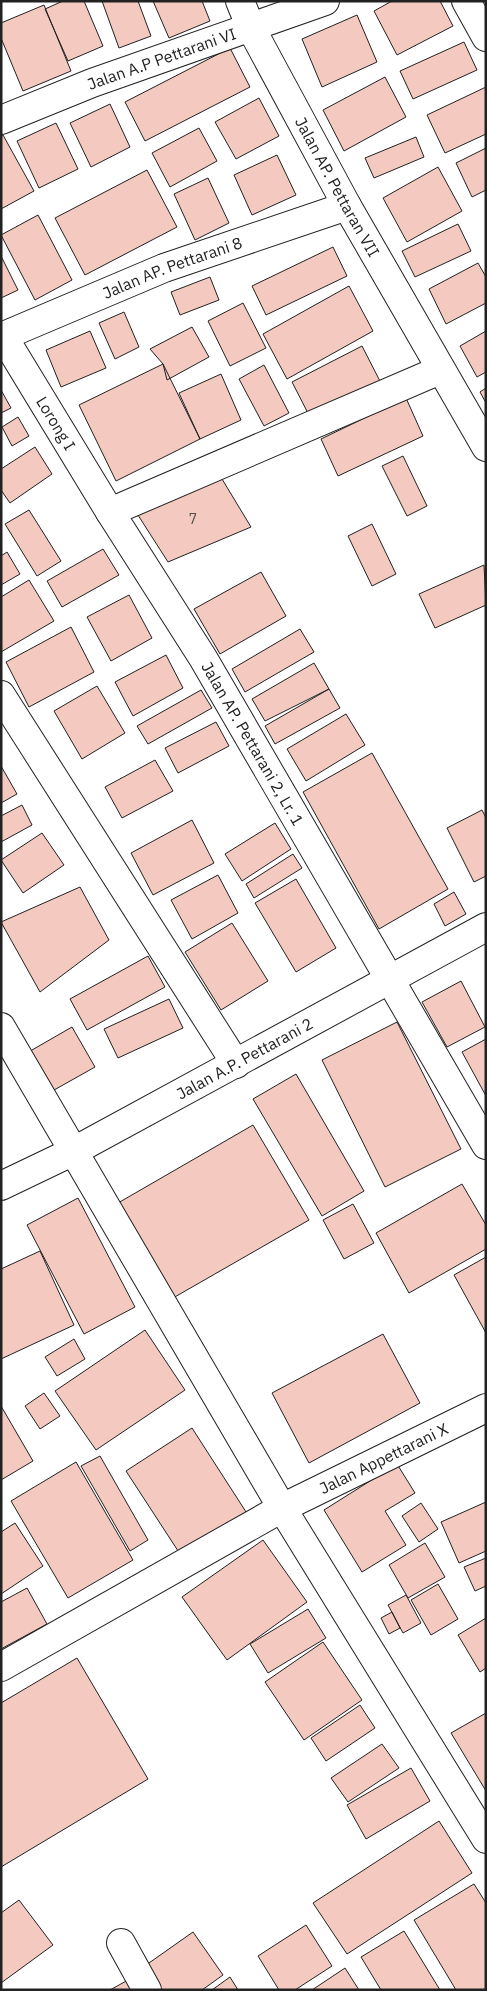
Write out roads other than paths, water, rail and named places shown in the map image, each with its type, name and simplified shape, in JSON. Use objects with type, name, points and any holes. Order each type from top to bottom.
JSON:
[{"type":"street","name":"Jalan AP. Pettaran VII","points":[[240,1],[251,28],[347,206],[486,447]]},
{"type":"street","name":"Jalan A.P Pettarani VI","points":[[1,120],[92,83],[325,1]]},
{"type":"street","points":[[466,1],[486,37]]},
{"type":"street","name":"Jalan AP. Pettarani 8","points":[[2,336],[164,268],[347,206]]},
{"type":"street","name":"Lorong I","points":[[2,336],[110,512]]},
{"type":"street","points":[[110,512],[440,370]]},
{"type":"street","name":"Jalan AP. Pettarani 2, Lr. 1","points":[[110,512],[203,658],[486,1144]]},
{"type":"street","points":[[1,695],[236,1064]]},
{"type":"street","name":"Jalan A.P. Pettarani 2","points":[[1,1186],[74,1151],[486,927]]},
{"type":"street","points":[[1,1027],[282,1508],[486,1839]]},
{"type":"street","name":"Jalan Appettarani X","points":[[1,1667],[282,1508],[486,1408]]},
{"type":"street","points":[[121,1943],[147,1990]]}]
